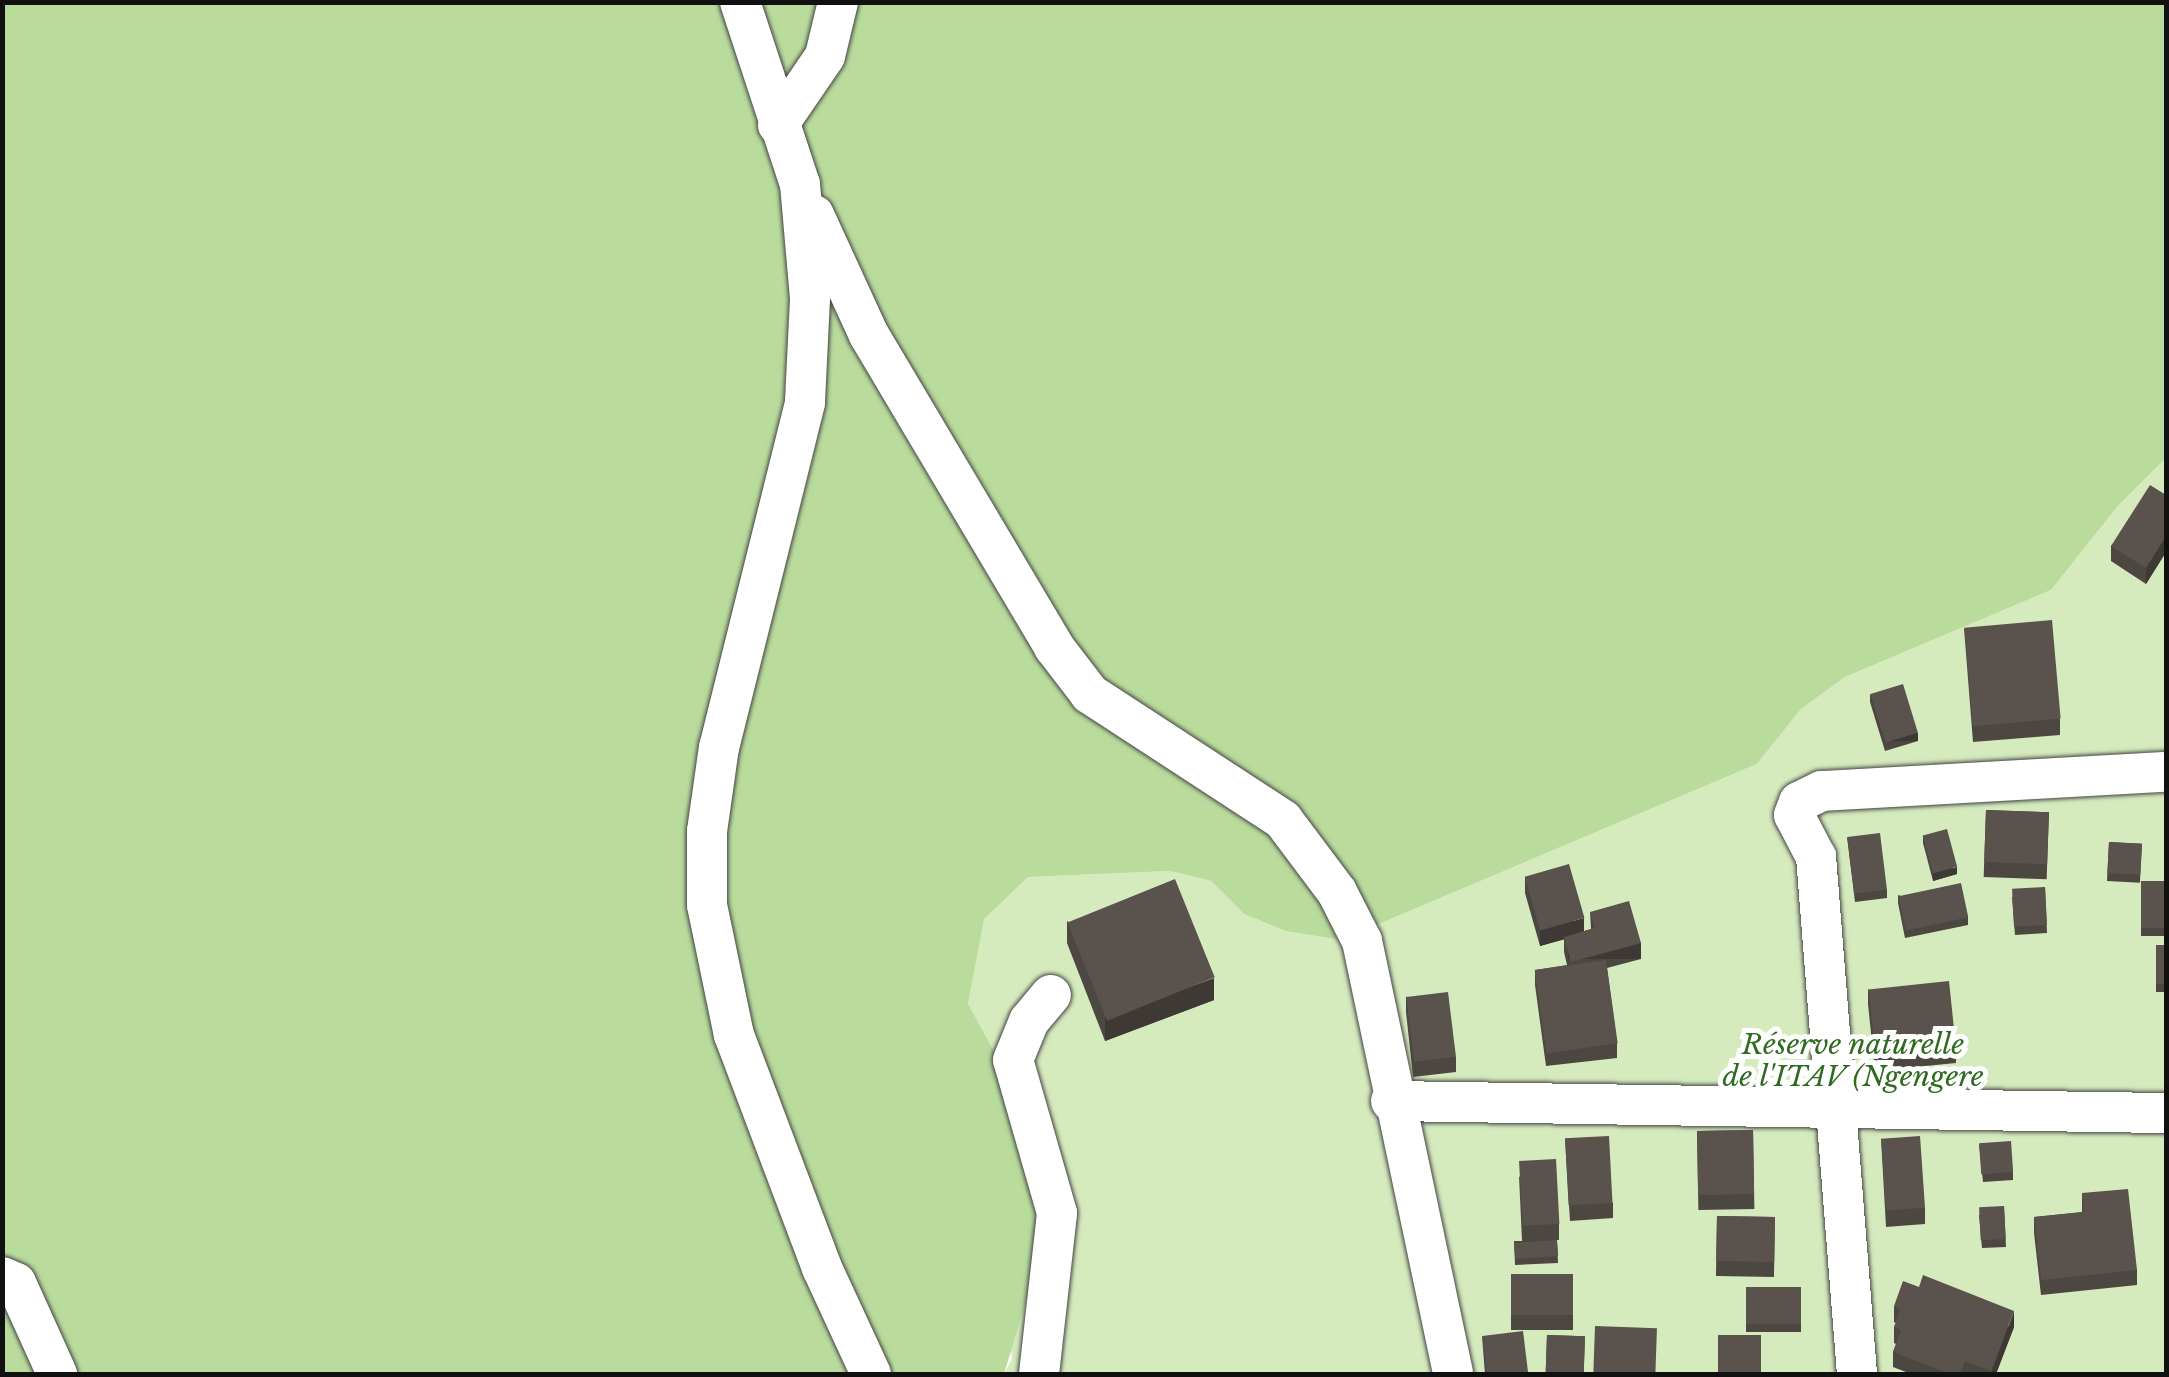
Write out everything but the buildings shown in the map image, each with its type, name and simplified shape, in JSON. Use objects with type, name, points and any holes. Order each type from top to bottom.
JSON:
[{"type":"street","points":[[740,2],[800,184],[869,335],[1054,647],[1090,694],[1283,820],[1337,892],[1362,941],[1391,1101],[1453,1374]]},
{"type":"street","points":[[778,125],[826,56],[838,2]]},
{"type":"street","points":[[800,184],[810,299],[805,403],[719,746],[707,831],[707,905],[734,1035],[822,1268],[870,1374]]},
{"type":"street","points":[[1858,1374],[1816,857],[1794,814],[1799,802],[1822,792],[2166,772]]},
{"type":"street","points":[[1038,1374],[1056,1214],[1014,1060],[1029,1020],[1051,995]]},
{"type":"street","points":[[1391,1101],[2166,1113]]},
{"type":"street","points":[[2,1278],[16,1282],[58,1374]]},
{"type":"green space","points":[[3,3],[2166,3],[2166,458],[2117,507],[2051,590],[1845,677],[1801,709],[1757,764],[1341,940],[1285,931],[1244,914],[1211,881],[1170,871],[1028,877],[984,919],[968,1004],[1013,1086],[1039,1180],[1036,1268],[1004,1374],[3,1374]]},
{"type":"green space","name":"Réserve naturelle de l'ITAV (Ngengere","points":[[2166,458],[2166,1374],[1004,1374],[1012,1359],[968,1004],[983,919],[1028,877],[1170,871],[1211,881],[1244,914],[1285,931],[1341,940],[1757,764],[1801,709],[1845,677],[2051,590],[2117,507]]}]
